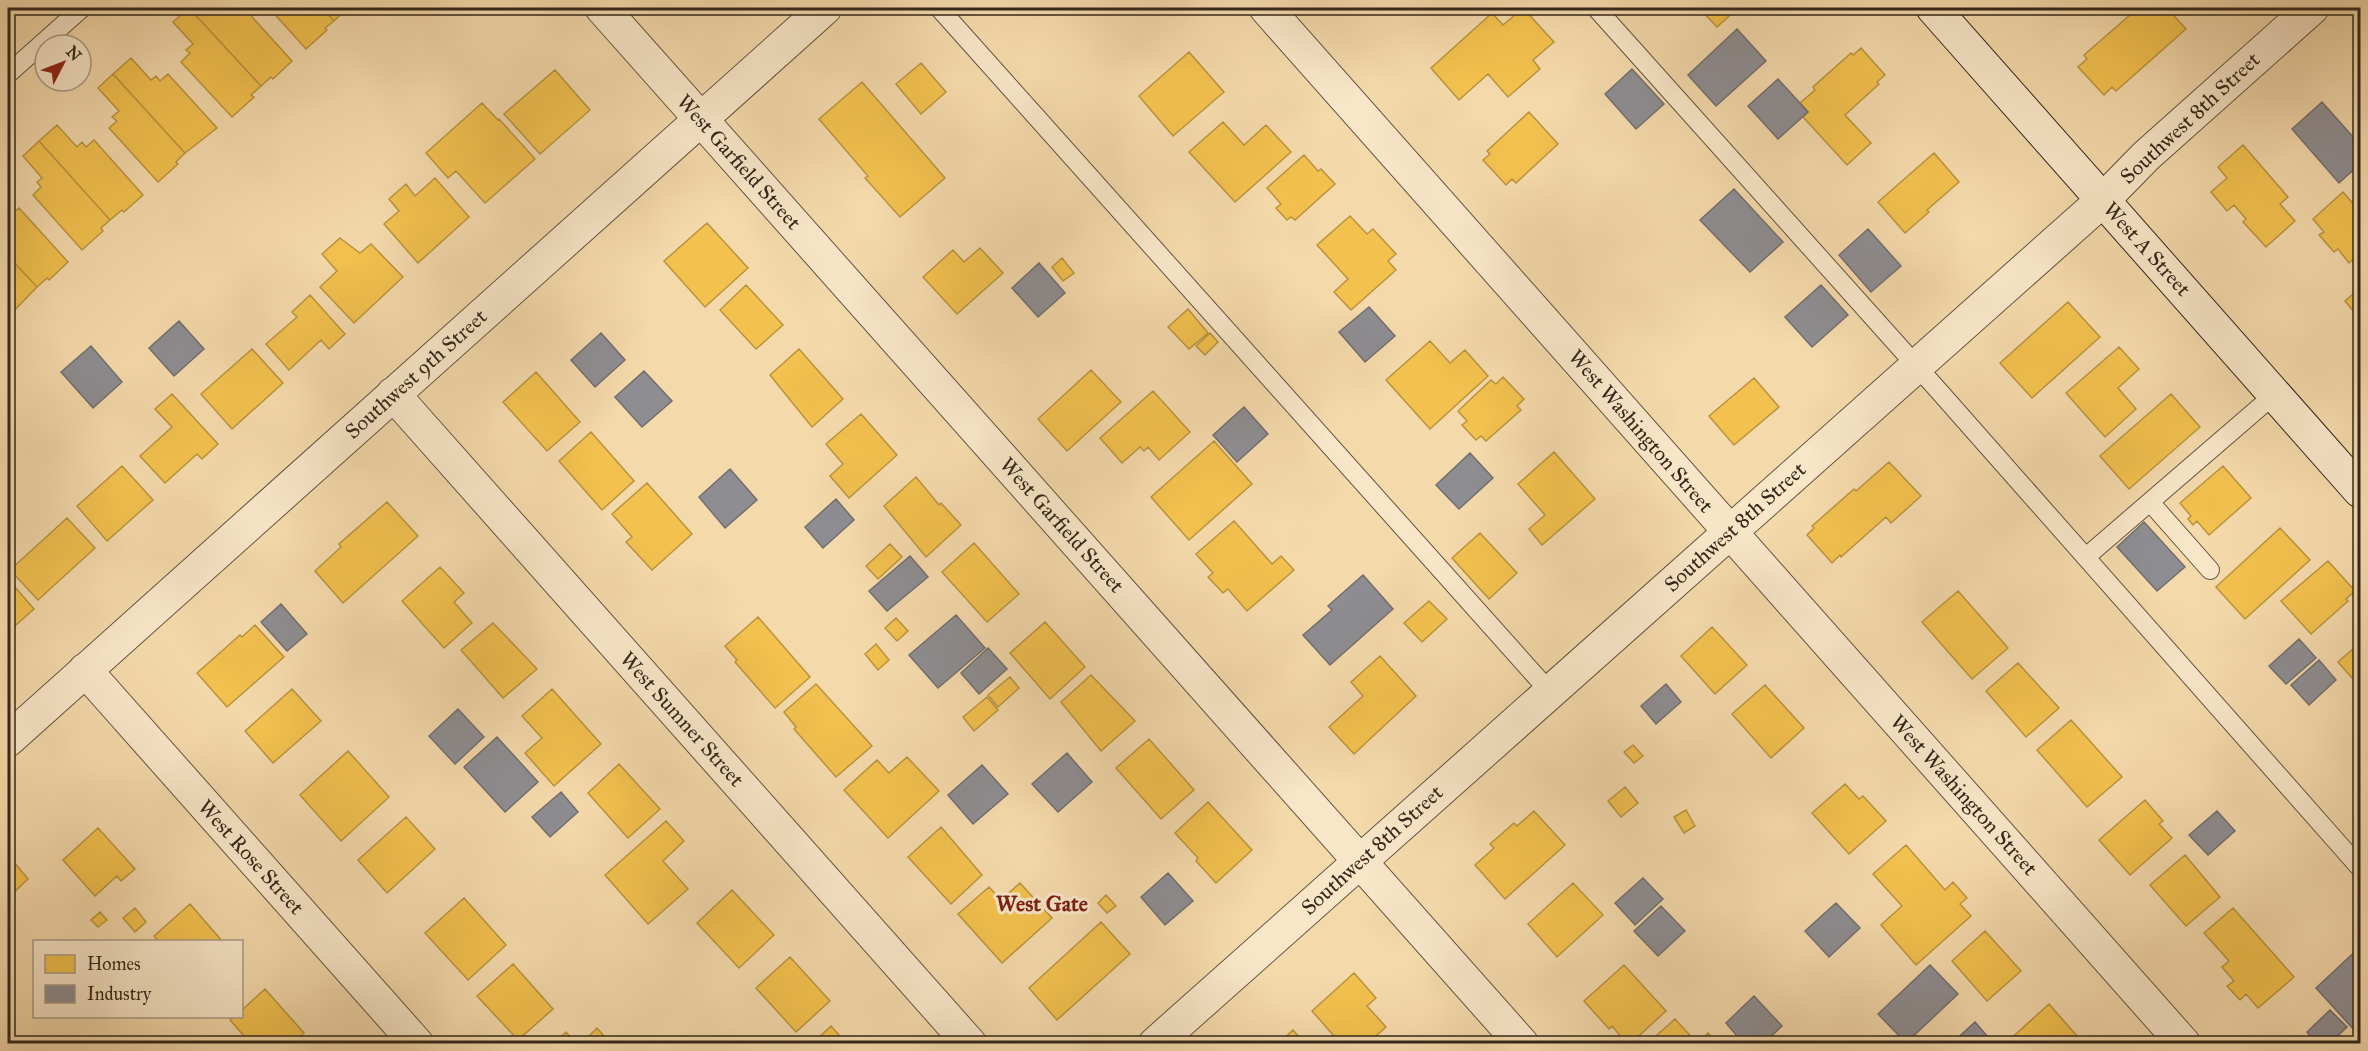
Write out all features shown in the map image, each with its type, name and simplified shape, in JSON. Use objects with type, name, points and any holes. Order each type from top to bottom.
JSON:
[{"type":"street","name":"West Garfield Street","points":[[602,8],[1522,1044]]},
{"type":"street","name":"Southwest 9th Street","points":[[8,740],[825,8]]},
{"type":"street","name":"West Washington Street","points":[[1266,8],[2184,1044]]},
{"type":"street","name":"West A Street","points":[[1933,8],[2361,491]]},
{"type":"street","name":"Southwest 8th Street","points":[[1155,1044],[2103,200],[2146,156],[2312,8]]},
{"type":"street","name":"West Sumner Street","points":[[393,394],[970,1044]]},
{"type":"street","name":"West Rose Street","points":[[85,670],[417,1044]]},
{"type":"lane","points":[[8,74],[82,8]]},
{"type":"lane","points":[[939,8],[1550,692]]},
{"type":"lane","points":[[1596,8],[2361,868]]},
{"type":"lane","points":[[2086,557],[2274,394]]},
{"type":"lane","points":[[2150,502],[2210,570]]},
{"type":"building: Homes","points":[[189,8],[220,8],[226,14],[231,9],[236,14],[244,8],[292,61],[273,79],[271,77],[261,86]]},
{"type":"building: Homes","points":[[189,8],[261,86],[251,95],[254,97],[232,117],[181,62],[190,53],[186,50],[193,44],[173,22]]},
{"type":"building: Homes","points":[[269,8],[322,8],[334,21],[306,49]]},
{"type":"building: Homes","points":[[322,8],[352,8],[348,12],[346,10],[334,21]]},
{"type":"building: Homes","points":[[1523,8],[1554,42],[1533,60],[1540,69],[1508,97],[1488,74],[1459,100],[1431,68],[1492,13],[1503,25]]},
{"type":"building: Homes","points":[[1699,8],[1738,8],[1717,27]]},
{"type":"building: Homes","points":[[2138,8],[2167,8],[2186,29],[2116,91],[2112,87],[2104,95],[2078,67],[2087,59],[2084,55]]},
{"type":"building: Homes","points":[[1861,48],[1885,75],[1877,82],[1879,84],[1845,115],[1871,143],[1847,165],[1803,117],[1808,112],[1800,103],[1815,90],[1813,87],[1851,53],[1853,55]]},
{"type":"building: Homes","points":[[1189,52],[1224,92],[1173,136],[1139,96]]},
{"type":"building: Homes","points":[[131,58],[151,80],[156,76],[160,81],[168,74],[217,128],[185,153],[113,74]]},
{"type":"building: Homes","points":[[921,63],[946,92],[921,114],[896,84]]},
{"type":"building: Homes","points":[[555,70],[590,110],[540,154],[504,114]]},
{"type":"building: Homes","points":[[113,74],[185,153],[176,162],[178,164],[158,182],[109,128],[117,121],[112,117],[119,111],[98,88]]},
{"type":"building: Homes","points":[[862,82],[945,178],[900,217],[865,178],[868,176],[819,119]]},
{"type":"building: Homes","points":[[482,103],[535,159],[485,203],[456,171],[448,178],[426,153]]},
{"type":"building: Homes","points":[[1529,112],[1558,144],[1516,183],[1512,179],[1506,185],[1483,160],[1490,154],[1487,151]]},
{"type":"building: Homes","points":[[1223,122],[1244,145],[1266,125],[1291,152],[1235,202],[1189,152]]},
{"type":"building: Homes","points":[[57,125],[77,147],[82,142],[86,147],[94,140],[143,195],[124,212],[122,210],[110,220],[39,141]]},
{"type":"building: Homes","points":[[39,141],[110,220],[101,228],[103,231],[82,250],[33,195],[41,187],[37,182],[42,178],[23,156]]},
{"type":"building: Homes","points":[[2243,145],[2288,197],[2280,204],[2295,221],[2266,247],[2243,222],[2246,219],[2234,205],[2227,211],[2211,192],[2227,178],[2218,167]]},
{"type":"building: Homes","points":[[1934,153],[1959,182],[1905,233],[1878,202]]},
{"type":"building: Homes","points":[[1304,155],[1318,171],[1321,169],[1335,184],[1295,220],[1291,217],[1287,220],[1276,208],[1281,204],[1267,188]]},
{"type":"building: Homes","points":[[435,178],[469,217],[418,263],[384,224],[399,211],[389,199],[406,184],[415,196]]},
{"type":"building: Homes","points":[[2343,192],[2355,206],[2360,201],[2360,253],[2349,263],[2338,249],[2334,252],[2319,235],[2324,232],[2313,219]]},
{"type":"building: Homes","points":[[19,208],[68,262],[49,280],[47,278],[37,287],[8,256],[8,211],[11,215]]},
{"type":"building: Homes","points":[[1350,216],[1367,234],[1373,229],[1396,254],[1388,261],[1396,270],[1351,310],[1334,292],[1348,279],[1317,245]]},
{"type":"building: Homes","points":[[707,223],[748,268],[705,307],[664,261]]},
{"type":"building: Homes","points":[[340,238],[360,253],[371,244],[403,277],[354,323],[320,287],[337,271],[322,254]]},
{"type":"building: Homes","points":[[980,248],[1003,273],[957,314],[923,277],[953,250],[964,262]]},
{"type":"building: Homes","points":[[8,256],[37,287],[8,317]]},
{"type":"building: Homes","points":[[1062,258],[1074,273],[1063,281],[1052,267]]},
{"type":"building: Homes","points":[[746,285],[783,325],[756,349],[720,310]]},
{"type":"building: Homes","points":[[2360,288],[2360,319],[2345,301]]},
{"type":"building: Homes","points":[[310,295],[345,334],[329,349],[321,340],[289,370],[266,344],[297,317],[292,312]]},
{"type":"building: Homes","points":[[2068,302],[2100,337],[2032,398],[2000,363]]},
{"type":"building: Homes","points":[[1188,309],[1208,333],[1189,349],[1168,327]]},
{"type":"building: Homes","points":[[1210,333],[1218,342],[1205,355],[1196,346]]},
{"type":"building: Homes","points":[[1430,341],[1450,363],[1465,350],[1488,376],[1430,429],[1386,380]]},
{"type":"building: Homes","points":[[2119,347],[2139,369],[2118,388],[2136,409],[2105,437],[2066,393]]},
{"type":"building: Homes","points":[[252,349],[283,383],[232,429],[201,394]]},
{"type":"building: Homes","points":[[799,349],[843,399],[812,427],[770,375]]},
{"type":"building: Homes","points":[[1091,370],[1121,402],[1067,451],[1038,419]]},
{"type":"building: Homes","points":[[536,372],[580,422],[547,451],[503,402]]},
{"type":"building: Homes","points":[[1503,377],[1524,399],[1517,406],[1521,410],[1486,441],[1481,436],[1476,440],[1462,425],[1467,421],[1458,411],[1491,380],[1496,384]]},
{"type":"building: Homes","points":[[1754,378],[1779,407],[1734,445],[1709,416]]},
{"type":"building: Homes","points":[[1153,391],[1190,432],[1159,460],[1148,447],[1144,451],[1140,447],[1122,463],[1100,438]]},
{"type":"building: Homes","points":[[172,394],[218,444],[202,459],[197,454],[165,483],[140,456],[172,427],[155,409]]},
{"type":"building: Homes","points":[[2171,394],[2200,427],[2129,489],[2100,456]]},
{"type":"building: Homes","points":[[861,414],[897,455],[849,498],[830,476],[843,464],[826,444]]},
{"type":"building: Homes","points":[[591,432],[634,481],[602,510],[559,461]]},
{"type":"building: Homes","points":[[1214,441],[1252,484],[1189,540],[1151,497]]},
{"type":"building: Homes","points":[[1554,452],[1595,499],[1542,545],[1529,529],[1545,515],[1518,484]]},
{"type":"building: Homes","points":[[1889,462],[1921,496],[1891,523],[1886,517],[1832,563],[1807,535],[1814,528],[1812,526]]},
{"type":"building: Homes","points":[[122,466],[153,500],[107,541],[77,506]]},
{"type":"building: Homes","points":[[2223,466],[2251,498],[2209,535],[2197,521],[2193,525],[2188,519],[2191,516],[2180,503]]},
{"type":"building: Homes","points":[[916,477],[939,505],[941,503],[961,525],[926,557],[884,506]]},
{"type":"building: Homes","points":[[647,483],[692,534],[652,570],[626,542],[632,537],[612,514]]},
{"type":"building: Homes","points":[[387,502],[418,536],[343,603],[315,571],[341,547],[339,544]]},
{"type":"building: Homes","points":[[67,518],[95,548],[38,600],[10,570]]},
{"type":"building: Homes","points":[[1234,521],[1272,564],[1281,556],[1294,570],[1247,611],[1228,589],[1223,593],[1208,577],[1213,573],[1196,554]]},
{"type":"building: Homes","points":[[2280,528],[2310,560],[2245,619],[2216,587]]},
{"type":"building: Homes","points":[[1480,533],[1517,573],[1489,599],[1452,558]]},
{"type":"building: Homes","points":[[974,543],[1019,594],[987,622],[942,572]]},
{"type":"building: Homes","points":[[890,544],[902,557],[878,579],[866,566]]},
{"type":"building: Homes","points":[[2328,561],[2355,591],[2346,599],[2348,601],[2311,634],[2281,601]]},
{"type":"building: Homes","points":[[440,567],[464,593],[454,602],[472,623],[444,648],[402,601]]},
{"type":"building: Homes","points":[[8,579],[34,609],[8,632]]},
{"type":"building: Homes","points":[[1958,591],[2008,648],[1972,679],[1922,622]]},
{"type":"building: Homes","points":[[1429,601],[1447,619],[1422,642],[1404,623]]},
{"type":"building: Homes","points":[[758,617],[810,677],[775,708],[735,662],[737,660],[725,646]]},
{"type":"building: Homes","points":[[896,618],[908,631],[897,641],[885,628]]},
{"type":"building: Homes","points":[[1045,622],[1085,667],[1050,699],[1010,653]]},
{"type":"building: Homes","points":[[493,623],[537,669],[503,698],[461,650]]},
{"type":"building: Homes","points":[[255,625],[284,657],[227,707],[197,673],[240,635],[242,637]]},
{"type":"building: Homes","points":[[1712,627],[1747,665],[1715,694],[1681,656]]},
{"type":"building: Homes","points":[[2360,643],[2360,687],[2338,662]]},
{"type":"building: Homes","points":[[876,644],[889,660],[878,670],[865,654]]},
{"type":"building: Homes","points":[[1380,656],[1416,696],[1354,754],[1329,727],[1363,696],[1351,682]]},
{"type":"building: Homes","points":[[2018,663],[2059,708],[2026,737],[1986,691]]},
{"type":"building: Homes","points":[[1091,675],[1135,721],[1101,751],[1061,702]]},
{"type":"building: Homes","points":[[1010,677],[1019,688],[998,707],[988,695]]},
{"type":"building: Homes","points":[[816,684],[872,746],[836,777],[794,729],[796,727],[784,712]]},
{"type":"building: Homes","points":[[1765,685],[1804,728],[1771,758],[1732,714]]},
{"type":"building: Homes","points":[[292,689],[321,721],[273,763],[245,731]]},
{"type":"building: Homes","points":[[552,689],[601,744],[554,786],[525,753],[542,738],[522,716]]},
{"type":"building: Homes","points":[[987,697],[998,710],[974,731],[963,717]]},
{"type":"building: Homes","points":[[2071,720],[2122,777],[2087,807],[2037,750]]},
{"type":"building: Homes","points":[[1149,739],[1194,790],[1161,819],[1116,768]]},
{"type":"building: Homes","points":[[1633,745],[1643,756],[1634,763],[1624,752]]},
{"type":"building: Homes","points":[[348,751],[389,797],[341,841],[300,795]]},
{"type":"building: Homes","points":[[907,757],[939,791],[888,838],[844,790],[877,760],[889,773]]},
{"type":"building: Homes","points":[[619,764],[660,809],[628,838],[588,793]]},
{"type":"building: Homes","points":[[1845,784],[1859,799],[1863,796],[1886,821],[1849,854],[1812,813]]},
{"type":"building: Homes","points":[[1625,787],[1638,803],[1621,817],[1608,801]]},
{"type":"building: Homes","points":[[2145,800],[2163,821],[2159,824],[2172,838],[2130,875],[2099,840]]},
{"type":"building: Homes","points":[[1208,802],[1252,850],[1216,883],[1196,861],[1198,858],[1175,833]]},
{"type":"building: Homes","points":[[1686,810],[1695,826],[1684,833],[1674,817]]},
{"type":"building: Homes","points":[[1534,811],[1565,845],[1505,899],[1475,865],[1494,848],[1490,844],[1514,823],[1517,826]]},
{"type":"building: Homes","points":[[406,817],[435,849],[387,893],[358,860]]},
{"type":"building: Homes","points":[[666,821],[684,841],[663,861],[688,889],[648,924],[605,875]]},
{"type":"building: Homes","points":[[941,827],[982,875],[951,904],[908,857]]},
{"type":"building: Homes","points":[[98,828],[135,869],[121,881],[117,876],[95,896],[63,860]]},
{"type":"building: Homes","points":[[1906,845],[1945,890],[1953,882],[1967,898],[1960,904],[1971,916],[1916,965],[1881,925],[1902,906],[1873,874]]},
{"type":"building: Homes","points":[[8,855],[28,879],[8,898]]},
{"type":"building: Homes","points":[[2185,855],[2220,897],[2186,926],[2150,885]]},
{"type":"building: Homes","points":[[1020,883],[1052,918],[1002,963],[958,914],[989,887],[1001,900]]},
{"type":"building: Homes","points":[[1573,883],[1603,915],[1557,957],[1528,924]]},
{"type":"building: Homes","points":[[732,890],[774,935],[739,968],[697,923]]},
{"type":"building: Homes","points":[[1106,895],[1116,906],[1107,913],[1098,903]]},
{"type":"building: Homes","points":[[464,898],[506,945],[468,980],[425,933]]},
{"type":"building: Homes","points":[[190,904],[221,940],[157,940],[154,936]]},
{"type":"building: Homes","points":[[135,908],[146,922],[135,932],[123,918]]},
{"type":"building: Homes","points":[[2233,908],[2294,977],[2258,1008],[2246,994],[2240,1000],[2227,986],[2234,981],[2222,967],[2229,961],[2204,933]]},
{"type":"building: Homes","points":[[100,912],[107,920],[98,927],[91,920]]},
{"type":"building: Homes","points":[[1101,922],[1130,954],[1057,1020],[1029,988]]},
{"type":"building: Homes","points":[[1985,931],[2021,971],[1987,1001],[1952,961]]},
{"type":"building: Homes","points":[[790,957],[830,1001],[796,1032],[756,988]]},
{"type":"building: Homes","points":[[513,964],[553,1009],[518,1040],[477,996]]},
{"type":"building: Homes","points":[[1624,965],[1666,1011],[1630,1044],[1627,1044],[1612,1026],[1609,1029],[1584,1001]]},
{"type":"building: Homes","points":[[1354,973],[1376,998],[1367,1006],[1386,1027],[1367,1044],[1341,1044],[1312,1011]]},
{"type":"building: Homes","points":[[265,989],[304,1033],[292,1044],[251,1044],[230,1020],[243,1018],[243,1009]]},
{"type":"building: Homes","points":[[2049,1004],[2084,1044],[2005,1044]]},
{"type":"building: Homes","points":[[1675,1019],[1697,1043],[1708,1033],[1718,1044],[1647,1044]]},
{"type":"building: Homes","points":[[831,1026],[847,1044],[812,1044]]},
{"type":"building: Homes","points":[[597,1028],[611,1044],[581,1044]]},
{"type":"building: Homes","points":[[1293,1030],[1305,1044],[1278,1044]]},
{"type":"building: Homes","points":[[566,1032],[576,1044],[553,1044]]},
{"type":"building: Industry","points":[[1737,29],[1766,61],[1716,106],[1688,75]]},
{"type":"building: Industry","points":[[1632,69],[1664,104],[1636,129],[1605,94]]},
{"type":"building: Industry","points":[[1778,79],[1808,112],[1778,139],[1748,106]]},
{"type":"building: Industry","points":[[2322,102],[2354,138],[2360,133],[2360,164],[2339,183],[2292,129]]},
{"type":"building: Industry","points":[[1734,189],[1783,242],[1750,272],[1700,220]]},
{"type":"building: Industry","points":[[1868,229],[1901,266],[1871,292],[1839,255]]},
{"type":"building: Industry","points":[[1039,263],[1065,293],[1038,317],[1012,288]]},
{"type":"building: Industry","points":[[1821,285],[1848,315],[1812,347],[1785,317]]},
{"type":"building: Industry","points":[[1369,307],[1395,336],[1365,362],[1339,332]]},
{"type":"building: Industry","points":[[179,321],[204,349],[174,376],[149,348]]},
{"type":"building: Industry","points":[[601,333],[625,360],[595,387],[571,360]]},
{"type":"building: Industry","points":[[91,346],[122,382],[93,408],[61,372]]},
{"type":"building: Industry","points":[[644,371],[672,401],[642,427],[615,397]]},
{"type":"building: Industry","points":[[1244,407],[1268,434],[1237,462],[1213,435]]},
{"type":"building: Industry","points":[[1470,453],[1493,478],[1459,509],[1436,485]]},
{"type":"building: Industry","points":[[730,469],[757,500],[725,528],[699,497]]},
{"type":"building: Industry","points":[[836,499],[854,520],[823,548],[805,527]]},
{"type":"building: Industry","points":[[2144,522],[2185,567],[2157,591],[2117,547]]},
{"type":"building: Industry","points":[[910,556],[928,577],[887,611],[869,591]]},
{"type":"building: Industry","points":[[1363,575],[1393,609],[1330,665],[1303,635],[1332,610],[1328,606]]},
{"type":"building: Industry","points":[[281,604],[307,634],[287,651],[261,622]]},
{"type":"building: Industry","points":[[956,615],[985,648],[938,688],[909,655]]},
{"type":"building: Industry","points":[[2299,639],[2316,658],[2286,684],[2269,666]]},
{"type":"building: Industry","points":[[988,648],[1007,669],[979,694],[961,673]]},
{"type":"building: Industry","points":[[2319,660],[2336,680],[2309,705],[2291,685]]},
{"type":"building: Industry","points":[[1666,684],[1681,702],[1656,724],[1641,706]]},
{"type":"building: Industry","points":[[458,709],[484,737],[455,764],[429,736]]},
{"type":"building: Industry","points":[[497,737],[538,782],[505,812],[464,767]]},
{"type":"building: Industry","points":[[1067,753],[1092,782],[1058,812],[1032,784]]},
{"type":"building: Industry","points":[[982,765],[1008,794],[973,824],[948,795]]},
{"type":"building: Industry","points":[[561,792],[578,812],[550,837],[532,817]]},
{"type":"building: Industry","points":[[2217,811],[2235,831],[2208,855],[2189,835]]},
{"type":"building: Industry","points":[[1168,873],[1193,901],[1165,925],[1141,897]]},
{"type":"building: Industry","points":[[1643,878],[1663,899],[1635,925],[1615,903]]},
{"type":"building: Industry","points":[[1836,903],[1860,928],[1829,957],[1805,931]]},
{"type":"building: Industry","points":[[1661,906],[1685,931],[1658,956],[1634,931]]},
{"type":"building: Industry","points":[[2360,947],[2360,1026],[2355,1031],[2316,988]]},
{"type":"building: Industry","points":[[1930,965],[1958,994],[1906,1043],[1878,1014]]},
{"type":"building: Industry","points":[[1754,996],[1782,1026],[1763,1044],[1744,1044],[1726,1023]]},
{"type":"building: Industry","points":[[2330,1010],[2347,1027],[2329,1044],[2317,1044],[2307,1032]]},
{"type":"building: Industry","points":[[1975,1022],[1994,1044],[1951,1044]]},
{"type":"district","name":"West Gate","points":[[1042,903]]}]
